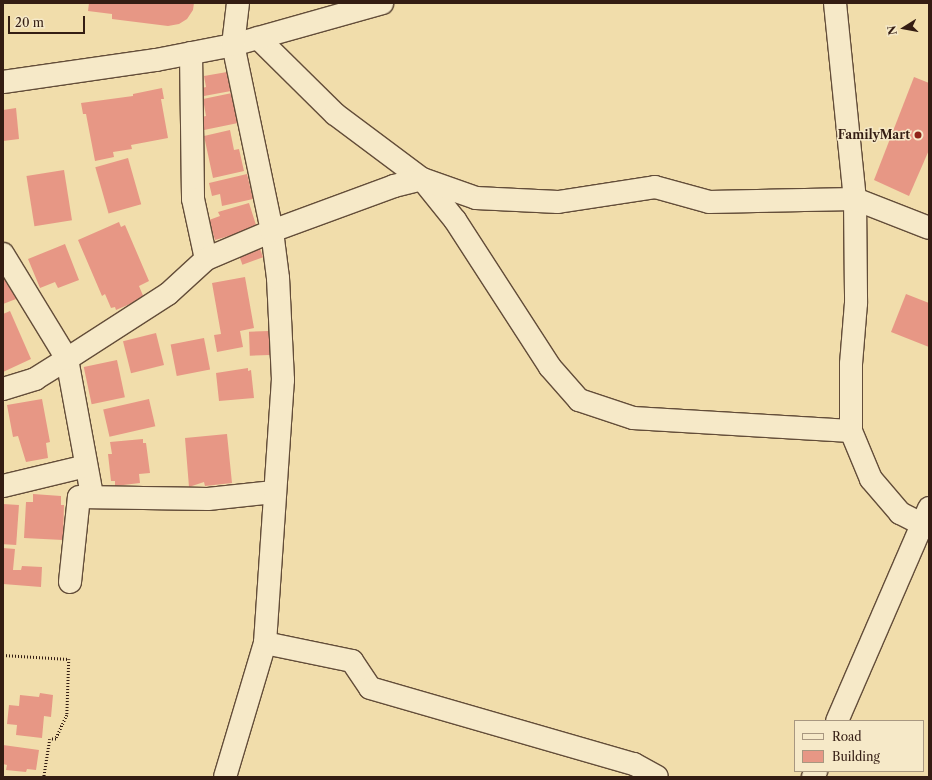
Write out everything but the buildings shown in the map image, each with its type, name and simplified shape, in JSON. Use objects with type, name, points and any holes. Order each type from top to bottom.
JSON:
[{"type":"street","points":[[225,777],[265,644],[274,492],[283,380],[278,278],[272,231],[233,45],[238,3]]},
{"type":"street","points":[[3,82],[191,53],[233,45],[382,3]]},
{"type":"street","points":[[835,3],[855,199],[856,303],[851,364],[850,431],[871,479],[900,513],[927,520],[838,720]]},
{"type":"street","points":[[258,38],[336,114],[422,179],[455,220],[550,367],[579,400],[633,418],[850,431]]},
{"type":"street","points":[[191,53],[193,199],[206,259]]},
{"type":"street","points":[[3,389],[35,379],[67,360],[168,294],[206,259],[272,231],[394,186],[422,179],[476,198],[558,202],[655,186],[709,202],[855,199],[929,228]]},
{"type":"street","points":[[3,254],[67,360],[92,495]]},
{"type":"street","points":[[3,486],[86,466]]},
{"type":"street","points":[[70,582],[79,497],[92,495],[208,499],[274,492]]},
{"type":"street","points":[[265,644],[352,661],[370,688],[495,722],[634,764],[656,777]]},
{"type":"path","points":[[3,655],[69,659],[67,715],[56,739],[50,739],[44,777]]},
{"type":"place","name":"FamilyMart","points":[[918,135]]}]
